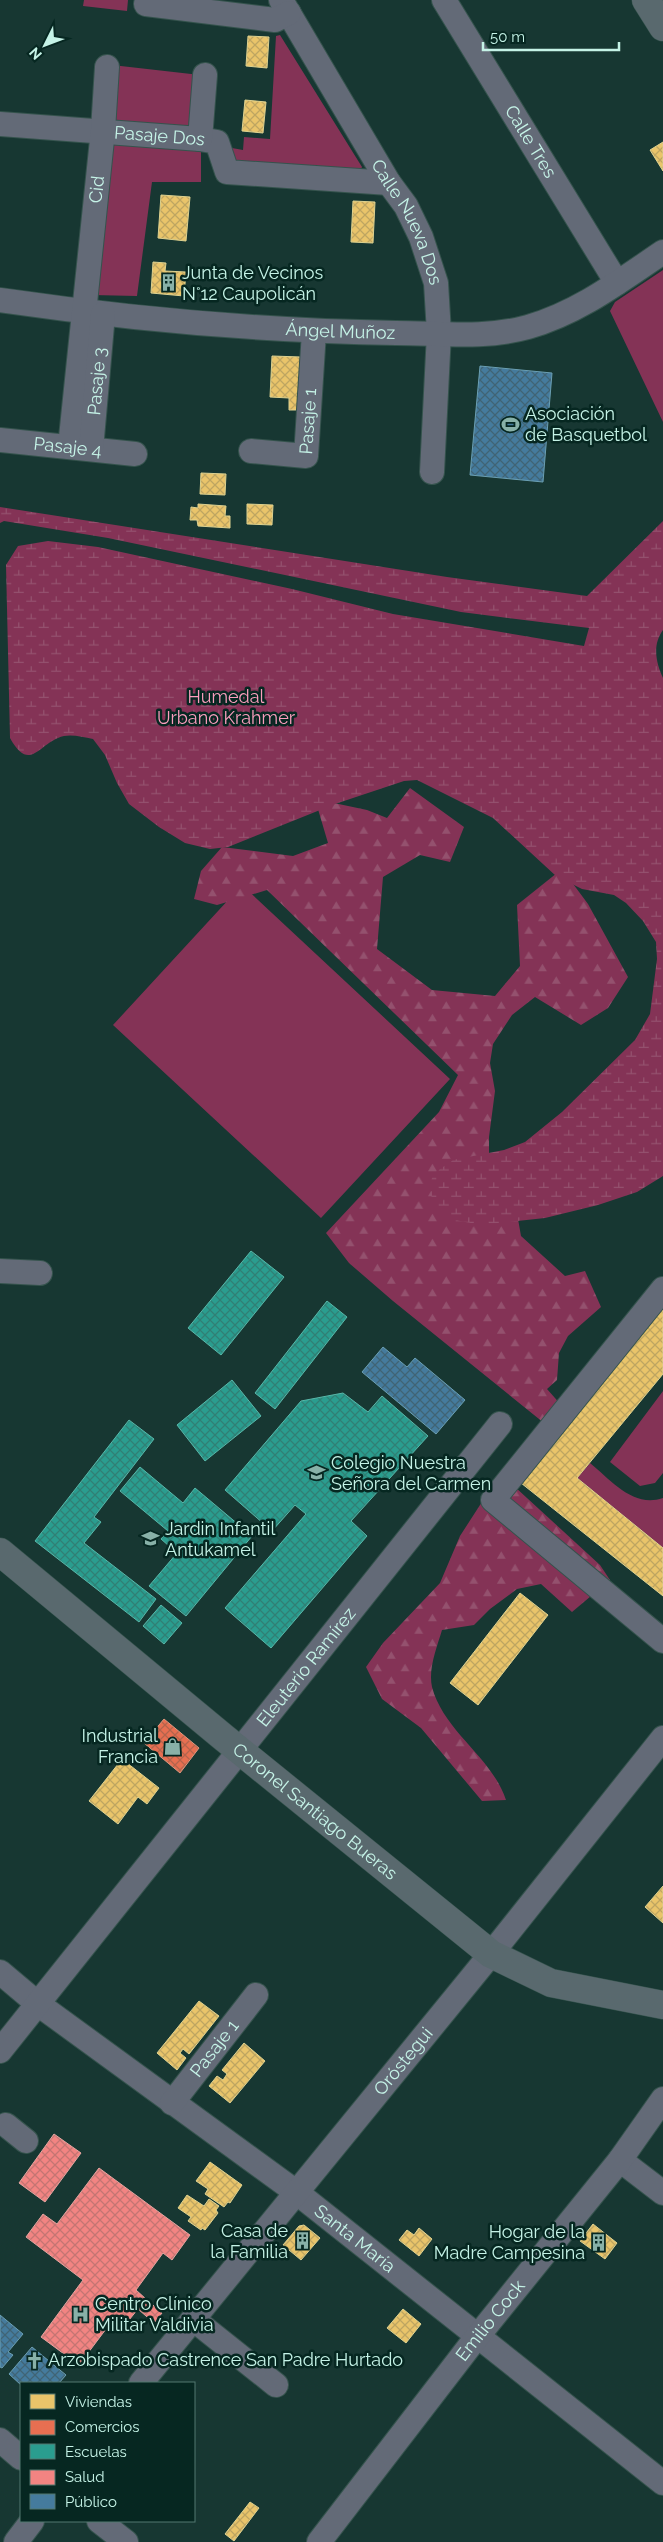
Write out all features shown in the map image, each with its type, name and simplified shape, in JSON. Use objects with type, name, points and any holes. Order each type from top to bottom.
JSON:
[{"type":"main road","points":[[646,0],[663,27]]},
{"type":"main road","name":"Coronel Santiago Bueras","points":[[0,1552],[240,1751],[491,1954],[551,1983],[663,2005]]},
{"type":"street","name":"Calle Tres","points":[[444,0],[617,283]]},
{"type":"street","points":[[146,4],[275,20],[285,6]]},
{"type":"street","name":"Calle Nueva Dos","points":[[285,6],[389,183],[406,206],[430,260],[436,283],[439,333],[432,472]]},
{"type":"street","name":"Cid","points":[[94,313],[107,67]]},
{"type":"street","points":[[200,139],[205,75]]},
{"type":"street","name":"Pasaje Dos","points":[[0,124],[103,130],[200,139],[217,142],[227,172],[389,183]]},
{"type":"street","name":"Ángel Muñoz","points":[[0,300],[94,313],[314,332],[491,334],[526,327],[564,315],[663,252]]},
{"type":"street","name":"Pasaje 3","points":[[80,448],[94,313]]},
{"type":"street","name":"Pasaje 1","points":[[251,451],[306,456],[314,332]]},
{"type":"street","name":"Pasaje 4","points":[[0,440],[135,454]]},
{"type":"street","points":[[0,1271],[40,1273]]},
{"type":"street","points":[[663,1289],[493,1500],[663,1641]]},
{"type":"street","name":"Eleuterio Ramírez","points":[[0,2051],[500,1424]]},
{"type":"street","name":"Oróstegui","points":[[142,2382],[491,1954],[663,1738]]},
{"type":"street","name":"Santa María","points":[[0,1972],[38,2004],[296,2192],[477,2337],[663,2482]]},
{"type":"street","name":"Pasaje 1","points":[[172,2103],[256,1995]]},
{"type":"street","name":"Emilio Cock","points":[[318,2542],[477,2337],[620,2160],[663,2099]]},
{"type":"street","points":[[6,2125],[26,2141]]},
{"type":"street","points":[[620,2160],[663,2193]]},
{"type":"street","points":[[193,2319],[276,2385]]},
{"type":"street","points":[[0,2440],[20,2457]]},
{"type":"street","points":[[16,2542],[31,2522]]},
{"type":"street","points":[[100,2522],[126,2542]]},
{"type":"green space","points":[[84,0],[128,0],[127,11],[83,6]]},
{"type":"green space","points":[[280,35],[362,167],[358,175],[233,168],[227,151],[232,148],[243,150],[244,137],[270,139],[276,36]]},
{"type":"green space","points":[[112,65],[200,75],[195,134],[108,125]]},
{"type":"green space","points":[[106,140],[201,146],[201,182],[152,182],[137,296],[92,295]]},
{"type":"green space","points":[[663,270],[663,422],[610,311],[615,302]]},
{"type":"green space","name":"Humedal Urbano Krahmer","points":[[0,507],[447,577],[587,596],[663,521],[663,630],[657,642],[656,654],[663,678],[663,1176],[637,1192],[598,1205],[545,1218],[482,1225],[449,1219],[432,1200],[430,1186],[433,1174],[453,1160],[504,1150],[525,1142],[562,1112],[635,1040],[650,1014],[657,959],[656,942],[643,921],[626,903],[614,895],[582,889],[556,876],[493,818],[417,780],[404,781],[335,804],[228,847],[210,849],[185,843],[159,827],[129,804],[117,783],[105,755],[93,739],[66,736],[58,738],[34,754],[28,755],[17,748],[10,738],[6,565],[18,546],[48,541],[98,547],[292,589],[393,614],[584,646],[589,628],[461,612],[108,538],[4,521],[0,523]]},
{"type":"green space","points":[[410,788],[464,827],[450,862],[420,855],[383,877],[377,949],[432,990],[495,996],[520,966],[517,905],[562,869],[588,904],[628,977],[608,1008],[581,1025],[535,997],[512,1015],[493,1044],[490,1063],[495,1091],[489,1137],[489,1158],[515,1202],[521,1236],[565,1276],[585,1271],[601,1307],[568,1336],[559,1353],[557,1380],[547,1389],[570,1415],[515,1487],[600,1565],[610,1580],[572,1612],[541,1584],[517,1589],[490,1609],[474,1625],[442,1630],[431,1673],[432,1687],[438,1703],[447,1718],[490,1771],[506,1800],[482,1801],[421,1728],[382,1699],[366,1667],[383,1643],[440,1583],[460,1536],[480,1505],[544,1423],[349,1263],[326,1233],[439,1112],[458,1075],[267,890],[217,905],[194,899],[201,871],[222,847],[293,856],[328,843],[315,799],[367,810],[387,818]]},
{"type":"green space","points":[[242,885],[450,1079],[321,1218],[113,1025]]},
{"type":"green space","points":[[663,1391],[663,1473],[655,1483],[640,1486],[610,1462]]},
{"type":"green space","points":[[590,1463],[615,1485],[633,1496],[652,1500],[663,1498],[663,1548],[577,1478]]},
{"type":"building: Viviendas","points":[[248,36],[269,37],[267,68],[246,66]]},
{"type":"building: Viviendas","points":[[245,100],[266,102],[263,133],[242,131]]},
{"type":"building: Viviendas","points":[[663,142],[663,171],[650,150]]},
{"type":"building: Viviendas","points":[[161,195],[190,197],[186,241],[158,238]]},
{"type":"building: Viviendas","points":[[353,201],[375,202],[373,243],[351,242]]},
{"type":"building: Viviendas","name":"Junta de Vecinos N°12 Caupolicán","points":[[153,262],[166,263],[165,271],[186,272],[184,296],[151,293]]},
{"type":"building: Viviendas","points":[[272,356],[301,357],[299,410],[289,410],[289,398],[270,397]]},
{"type":"building: Viviendas","points":[[201,473],[226,474],[225,495],[200,494]]},
{"type":"building: Viviendas","points":[[198,504],[226,506],[225,516],[230,516],[230,528],[198,526],[197,520],[190,520],[191,507],[198,508]]},
{"type":"building: Viviendas","points":[[247,504],[273,505],[272,525],[247,524]]},
{"type":"building: Viviendas","points":[[663,1306],[663,1374],[577,1478],[663,1548],[663,1596],[521,1483]]},
{"type":"building: Viviendas","points":[[520,1593],[548,1615],[478,1705],[450,1683]]},
{"type":"building: Viviendas","points":[[122,1759],[159,1788],[147,1804],[138,1797],[118,1824],[89,1801]]},
{"type":"building: Viviendas","points":[[663,1886],[663,1923],[645,1907]]},
{"type":"building: Viviendas","points":[[199,2001],[219,2016],[189,2054],[183,2049],[180,2053],[186,2058],[177,2070],[157,2053]]},
{"type":"building: Viviendas","points":[[244,2043],[265,2061],[230,2103],[209,2086],[217,2076],[223,2080],[227,2074],[222,2070]]},
{"type":"building: Viviendas","points":[[210,2162],[242,2185],[230,2203],[228,2202],[224,2207],[205,2194],[208,2189],[196,2181]]},
{"type":"building: Viviendas","points":[[187,2195],[204,2206],[209,2199],[219,2206],[216,2210],[218,2213],[205,2230],[202,2228],[201,2230],[188,2221],[191,2217],[178,2208]]},
{"type":"building: Viviendas","name":"Hogar de la Madre Campesina","points":[[593,2224],[617,2243],[605,2259],[580,2241]]},
{"type":"building: Viviendas","name":"Casa de la Familia","points":[[304,2225],[320,2238],[301,2260],[283,2245],[299,2226]]},
{"type":"building: Viviendas","points":[[419,2228],[432,2239],[419,2256],[399,2240],[407,2230],[414,2235]]},
{"type":"building: Viviendas","points":[[403,2309],[421,2324],[406,2343],[387,2328]]},
{"type":"building: Viviendas","points":[[250,2502],[259,2508],[234,2541],[225,2534]]},
{"type":"building: Comercios","name":"Industrial Francia","points":[[164,1719],[199,1748],[180,1773],[144,1743]]},
{"type":"building: Escuelas","points":[[251,1251],[284,1277],[221,1355],[188,1328]]},
{"type":"building: Escuelas","points":[[327,1301],[347,1317],[275,1409],[255,1393]]},
{"type":"building: Escuelas","points":[[232,1380],[261,1416],[205,1461],[177,1425]]},
{"type":"building: Escuelas","points":[[343,1393],[368,1412],[382,1396],[428,1436],[351,1521],[367,1536],[271,1648],[225,1608],[306,1514],[295,1505],[272,1531],[225,1490],[301,1401]]},
{"type":"building: Escuelas","points":[[129,1420],[154,1439],[94,1517],[101,1522],[84,1543],[156,1599],[139,1622],[35,1541]]},
{"type":"building: Escuelas","points":[[140,1467],[183,1503],[195,1488],[252,1536],[186,1616],[149,1586],[177,1553],[161,1539],[168,1531],[120,1491]]},
{"type":"building: Escuelas","points":[[161,1605],[182,1623],[164,1644],[143,1626]]},
{"type":"building: Salud","points":[[54,2134],[81,2153],[45,2202],[19,2183]]},
{"type":"building: Salud","points":[[99,2168],[190,2235],[172,2260],[163,2253],[136,2290],[146,2299],[125,2325],[115,2317],[79,2365],[41,2337],[83,2280],[26,2237],[43,2214],[57,2224]]},
{"type":"building: Salud","points":[[146,2299],[162,2313],[154,2323],[138,2309]]},
{"type":"building: Público","name":"Asociación de Basquetbol","points":[[480,366],[552,373],[543,482],[470,475]]},
{"type":"building: Público","points":[[383,1347],[407,1367],[415,1358],[465,1400],[436,1434],[362,1372]]},
{"type":"building: Público","points":[[0,2315],[23,2334],[8,2352],[13,2355],[2,2368],[0,2367]]},
{"type":"building: Público","name":"Arzobispado Castrence San Padre Hurtado","points":[[32,2347],[66,2375],[60,2382],[20,2382],[20,2384],[9,2374]]},
{"type":"place","name":"Junta de Vecinos N°12 Caupolicán","points":[[168,283]]},
{"type":"place","name":"Asociación de Basquetbol","points":[[511,424]]},
{"type":"place","name":"Colegio Nuestra Señora del Carmen","points":[[317,1473]]},
{"type":"place","name":"Jardin Infantil Antukamel","points":[[151,1539]]},
{"type":"place","name":"Industrial Francia","points":[[172,1746]]},
{"type":"place","name":"Casa de la Familia","points":[[302,2241]]},
{"type":"place","name":"Hogar de la Madre Campesina","points":[[599,2242]]},
{"type":"place","name":"Centro Clínico Militar Valdivia","points":[[81,2314]]},
{"type":"place","name":"Arzobispado Castrence San Padre Hurtado","points":[[34,2360]]}]
